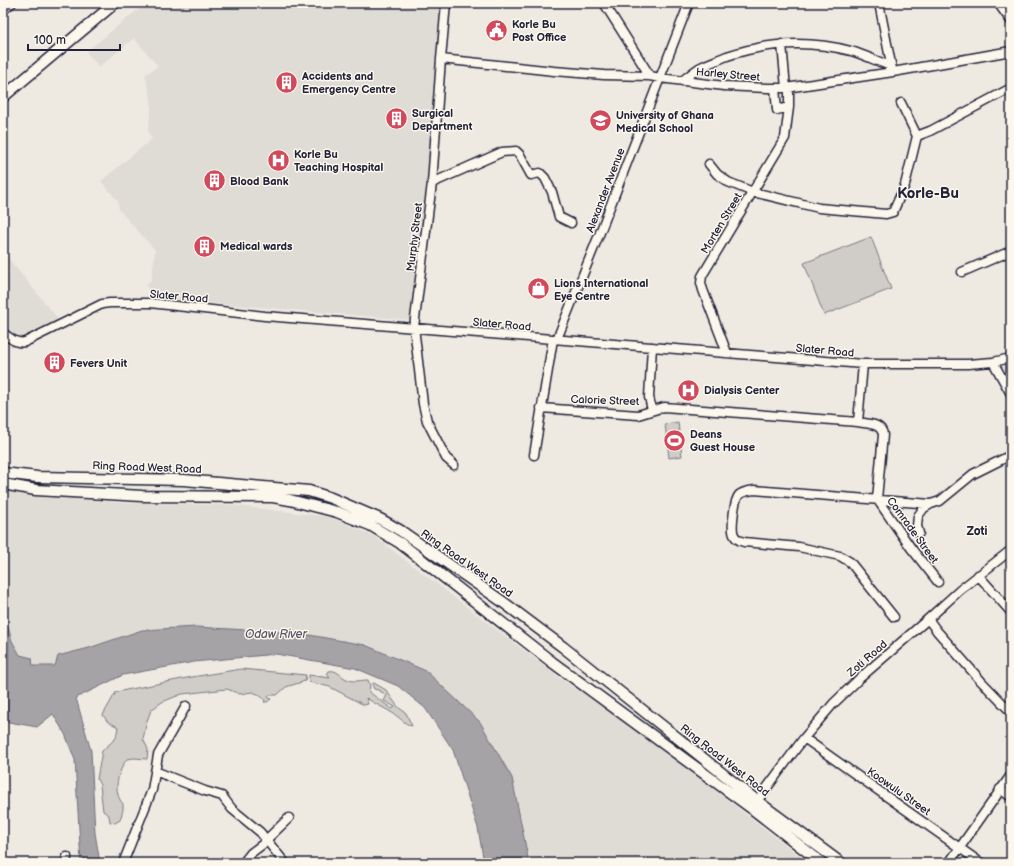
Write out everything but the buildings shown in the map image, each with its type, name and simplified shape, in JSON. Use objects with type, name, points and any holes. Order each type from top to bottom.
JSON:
[{"type":"main road","points":[[3,97],[115,3]]},
{"type":"main road","name":"Ring Road West Road","points":[[3,473],[37,477],[145,478],[215,482],[309,491],[331,498],[380,519],[402,531],[503,602],[563,647],[757,801],[841,863]]},
{"type":"main road","name":"Ring Road West Road","points":[[3,484],[36,490],[142,496],[273,497],[306,503],[337,512],[370,525],[400,543],[552,662],[754,810],[822,863]]},
{"type":"main road","points":[[552,662],[558,656],[563,647]]},
{"type":"street","points":[[3,10],[12,3]]},
{"type":"street","name":"Murphy Street","points":[[446,3],[432,183],[414,327],[423,404],[427,422],[446,458],[454,465]]},
{"type":"street","points":[[604,3],[650,76]]},
{"type":"street","name":"Alexander Avenue","points":[[534,455],[541,408],[555,339],[689,3]]},
{"type":"street","points":[[879,3],[892,69]]},
{"type":"street","points":[[998,3],[1011,21]]},
{"type":"street","points":[[682,81],[698,68],[716,60],[742,51],[763,46],[782,44],[801,44],[852,51],[892,69]]},
{"type":"street","name":"Morten Street","points":[[727,353],[703,290],[701,283],[702,276],[785,138],[789,107],[788,87],[782,44]]},
{"type":"street","name":"Harley Street","points":[[441,59],[604,75],[650,76],[724,86],[776,88],[1011,51]]},
{"type":"street","points":[[776,88],[777,110],[789,107]]},
{"type":"street","points":[[917,136],[930,132],[1011,88]]},
{"type":"street","points":[[709,164],[717,174],[728,182],[753,192],[819,208],[886,214],[891,213],[893,212],[905,185],[917,136],[901,103]]},
{"type":"street","points":[[432,183],[502,152],[516,151],[520,155],[531,175],[540,173],[545,178],[552,192],[559,217],[572,223]]},
{"type":"street","points":[[962,272],[1011,251]]},
{"type":"street","name":"Slater Road","points":[[3,333],[16,342],[25,342],[102,304],[150,303],[265,316],[863,364],[968,364],[993,362],[1011,358]]},
{"type":"street","points":[[652,347],[649,397],[652,410]]},
{"type":"street","points":[[993,362],[1011,394]]},
{"type":"street","points":[[858,422],[863,364]]},
{"type":"street","name":"Calorie Street","points":[[541,408],[638,415],[664,408],[858,422]]},
{"type":"street","name":"Comrade Street","points":[[858,422],[879,426],[882,430],[877,499],[911,548],[938,582]]},
{"type":"street","points":[[919,533],[917,526],[918,516],[924,508],[940,501],[973,474],[1011,456]]},
{"type":"street","points":[[894,617],[850,562],[840,556],[799,547],[744,542],[738,540],[732,529],[736,500],[739,495],[744,492],[754,490],[931,504]]},
{"type":"street","name":"Zoti Road","points":[[757,801],[823,715],[860,678],[960,590],[1011,550]]},
{"type":"street","points":[[978,575],[1011,612]]},
{"type":"street","points":[[928,619],[937,632],[1011,712]]},
{"type":"street","points":[[123,863],[152,790],[157,772],[158,755],[186,706]]},
{"type":"street","name":"Koowulu Street","points":[[804,738],[982,863]]},
{"type":"street","points":[[157,772],[222,796],[232,809],[260,832],[284,863]]},
{"type":"street","points":[[949,863],[1011,775]]},
{"type":"street","points":[[1000,789],[1011,797]]},
{"type":"street","points":[[244,863],[251,853],[263,844],[289,818]]},
{"type":"shaded area","name":"Korle Bu Teaching Hospital","points":[[146,3],[445,3],[412,320],[163,299],[146,286],[152,277],[155,250],[119,210],[118,201],[101,181],[152,139],[148,132],[151,98],[145,75],[158,66],[134,38],[99,67],[86,52]]},
{"type":"shaded area","points":[[871,237],[891,289],[824,315],[804,263]]},
{"type":"shaded area","points":[[3,252],[59,320],[22,341],[3,332]]},
{"type":"shaded area","name":"Deans Guest House","points":[[678,422],[682,456],[669,458],[665,424]]},
{"type":"shaded area","points":[[3,490],[120,503],[231,505],[330,517],[374,536],[560,678],[636,729],[809,863],[529,863],[512,778],[480,722],[298,633],[196,627],[142,630],[89,648],[58,656],[55,666],[32,666],[20,655],[12,641],[3,609]]},
{"type":"shaded area","points":[[241,669],[306,675],[305,681],[286,687],[277,695],[269,695],[268,697],[271,699],[267,702],[264,702],[265,700],[258,694],[252,692],[240,694],[227,689],[182,694],[162,702],[151,710],[143,739],[148,749],[147,759],[127,759],[121,769],[117,788],[123,804],[123,810],[120,820],[115,823],[110,822],[109,815],[103,811],[100,785],[97,779],[102,751],[116,738],[118,727],[107,721],[103,715],[116,692]]},
{"type":"shaded area","points":[[329,671],[335,671],[351,681],[368,680],[370,686],[369,692],[392,709],[395,707],[384,701],[387,695],[374,689],[372,684],[374,683],[386,690],[398,707],[406,713],[412,726],[366,698],[368,704],[364,705],[330,687],[309,682],[309,675],[330,678],[327,674]]},
{"type":"water","name":"Odaw River","points":[[3,609],[12,641],[20,655],[32,658],[33,666],[55,666],[58,656],[89,648],[142,630],[196,627],[298,633],[365,645],[426,671],[480,722],[512,778],[529,863],[484,863],[478,828],[453,750],[425,708],[398,686],[355,668],[276,654],[194,662],[123,675],[76,698],[91,751],[95,833],[100,863],[81,863],[75,760],[65,734],[53,714],[37,727],[3,721]]},
{"type":"place","name":"Korle Bu Post Office","points":[[496,30]]},
{"type":"place","name":"Accidents and Emergency Centre","points":[[286,82]]},
{"type":"place","name":"Surgical Department","points":[[396,119]]},
{"type":"place","name":"University of Ghana Medical School","points":[[600,121]]},
{"type":"place","name":"Korle Bu Teaching Hospital","points":[[278,160]]},
{"type":"place","name":"Blood Bank","points":[[215,181]]},
{"type":"place","name":"Medical wards","points":[[205,246]]},
{"type":"place","name":"Lions International Eye Centre","points":[[538,289]]},
{"type":"place","name":"Fevers Unit","points":[[54,363]]},
{"type":"place","name":"Dialysis Center","points":[[689,390]]},
{"type":"place","name":"Deans Guest House","points":[[674,440]]},
{"type":"district","name":"Korle-Bu","points":[[928,193]]},
{"type":"district","name":"Zoti","points":[[977,531]]}]
